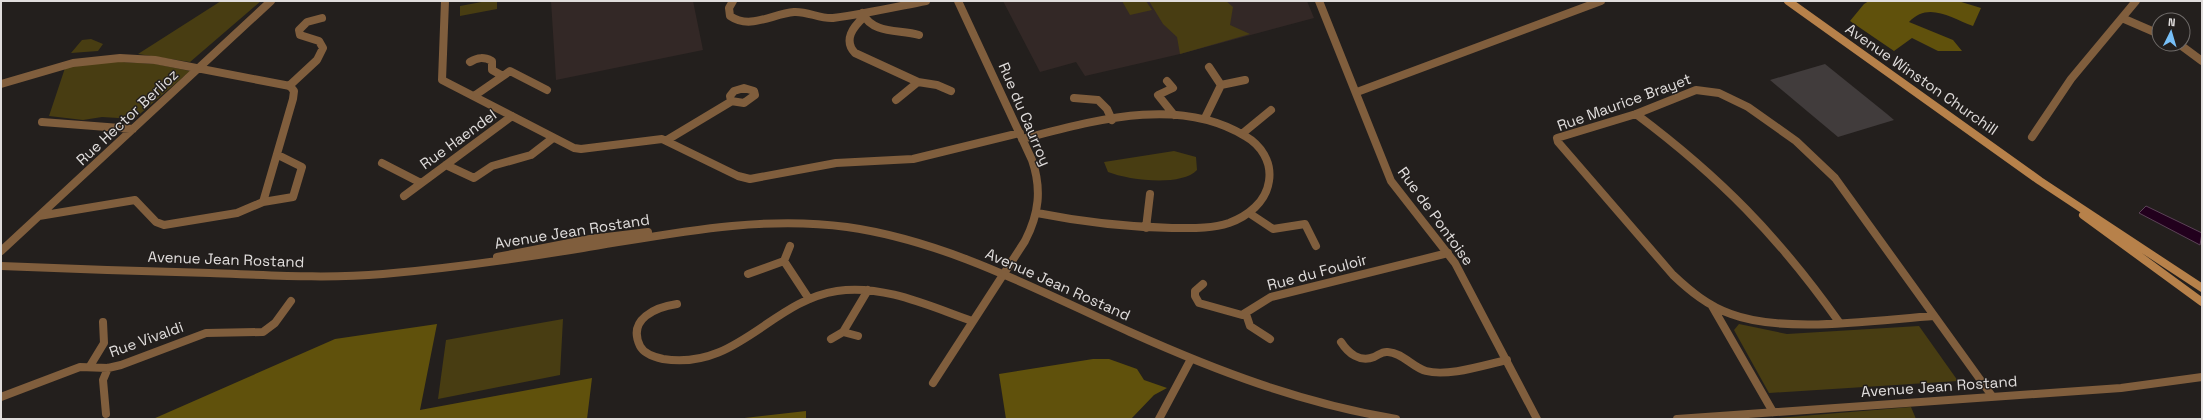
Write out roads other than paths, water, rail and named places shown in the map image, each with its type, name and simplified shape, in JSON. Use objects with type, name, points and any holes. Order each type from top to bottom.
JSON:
[{"type":"main road","name":"Avenue Winston Churchill","points":[[1788,1],[2040,181],[2202,302]]},
{"type":"main road","name":"Avenue Winston Churchill","points":[[2040,181],[2202,288]]},
{"type":"street","name":"Rue Hector Berlioz","points":[[1,251],[271,1]]},
{"type":"street","points":[[445,1],[442,80],[574,148],[581,149],[656,139],[667,140],[738,176],[750,179],[836,163],[913,159],[1021,136],[1112,120],[1174,115],[1205,118],[1224,124],[1243,133],[1261,149],[1269,169],[1268,186],[1265,195],[1248,213],[1235,220],[1215,226],[1146,228],[1096,224],[1037,213]]},
{"type":"street","points":[[733,1],[730,6],[729,14],[734,20],[740,22],[752,22],[793,12],[806,12],[821,17],[830,18],[863,15],[926,1]]},
{"type":"street","name":"Rue du Caurroy","points":[[933,383],[972,321],[1024,244],[1037,213],[1039,193],[1038,180],[1034,165],[958,1]]},
{"type":"street","name":"Rue de Pontoise","points":[[1319,1],[1357,92],[1380,157],[1391,181],[1448,253],[1507,360],[1537,419]]},
{"type":"street","points":[[1357,92],[1601,1]]},
{"type":"street","points":[[2032,137],[2071,79],[2136,1]]},
{"type":"street","points":[[863,15],[872,24],[892,32],[912,32],[920,35]]},
{"type":"street","points":[[863,15],[850,33],[849,42],[852,50],[918,82],[937,85],[951,91]]},
{"type":"street","points":[[289,86],[317,60],[323,48],[319,41],[300,34],[299,30],[308,22],[322,18]]},
{"type":"street","points":[[2122,18],[2151,31]]},
{"type":"street","points":[[2190,52],[2202,61]]},
{"type":"street","points":[[470,62],[477,58],[484,57],[492,61],[492,70],[504,76]]},
{"type":"street","points":[[1,84],[59,67],[92,60],[129,58],[155,60],[289,86],[293,88],[294,94],[278,155],[263,202]]},
{"type":"street","points":[[1209,67],[1221,85]]},
{"type":"street","points":[[474,96],[510,71],[547,90]]},
{"type":"street","points":[[1221,85],[1245,80]]},
{"type":"street","points":[[1167,81],[1173,88],[1158,95],[1169,106],[1174,115]]},
{"type":"street","points":[[896,100],[918,82]]},
{"type":"street","points":[[1205,118],[1221,85]]},
{"type":"street","name":"Rue Maurice Brayet","points":[[1934,316],[1839,322],[1774,324],[1740,317],[1712,306],[1687,288],[1673,275],[1556,141],[1559,137],[1636,114],[1699,90],[1724,95],[1766,118],[1803,147],[1835,178],[1992,396]]},
{"type":"street","points":[[1074,98],[1098,100],[1107,109],[1112,120]]},
{"type":"street","points":[[667,140],[732,101]]},
{"type":"street","points":[[1243,133],[1271,110]]},
{"type":"street","points":[[1636,114],[1690,155],[1739,198],[1787,250],[1839,322]]},
{"type":"street","name":"Rue Haendel","points":[[404,196],[512,116]]},
{"type":"street","points":[[42,122],[77,126],[100,125],[133,129]]},
{"type":"street","points":[[446,165],[474,178],[492,166],[531,155],[553,138]]},
{"type":"street","points":[[39,216],[135,200],[156,222],[168,225],[238,213],[263,202],[293,197],[302,167],[278,155]]},
{"type":"street","name":"Rue Haendel","points":[[382,163],[421,183]]},
{"type":"street","points":[[1146,228],[1150,194]]},
{"type":"street","points":[[1248,213],[1274,229],[1305,224],[1316,246]]},
{"type":"street","name":"Avenue Jean Rostand","points":[[1,266],[339,276],[513,260],[700,228],[744,223],[781,221],[850,227],[879,232],[924,244],[1003,275],[1191,359],[1318,403],[1396,419]]},
{"type":"street","points":[[748,274],[784,260],[790,246]]},
{"type":"street","name":"Rue du Fouloir","points":[[1246,314],[1271,297],[1448,253]]},
{"type":"street","points":[[784,260],[809,299]]},
{"type":"street","points":[[1203,284],[1196,289],[1194,294],[1196,301],[1201,305],[1219,308],[1237,314],[1246,314],[1246,319],[1249,325],[1270,340]]},
{"type":"street","points":[[831,338],[843,332],[868,290]]},
{"type":"street","points":[[677,304],[658,307],[643,317],[638,329],[638,340],[640,345],[647,353],[661,358],[679,360],[701,359],[720,354],[742,343],[809,299],[840,291],[868,290],[885,293],[972,321]]},
{"type":"street","name":"Rue Vivaldi","points":[[1,397],[76,368],[90,366],[108,368],[121,365],[202,334],[263,332],[272,327],[291,301]]},
{"type":"street","points":[[1712,306],[1773,412]]},
{"type":"street","points":[[90,366],[104,343],[103,322]]},
{"type":"street","points":[[843,332],[858,336]]},
{"type":"street","points":[[1341,342],[1347,352],[1358,358],[1368,359],[1381,352],[1393,352],[1421,369],[1434,373],[1507,360]]},
{"type":"street","points":[[1159,419],[1191,359]]},
{"type":"street","points":[[106,414],[103,380],[108,368]]},
{"type":"street","name":"Avenue Jean Rostand","points":[[1677,419],[2148,385],[2202,377]]}]
